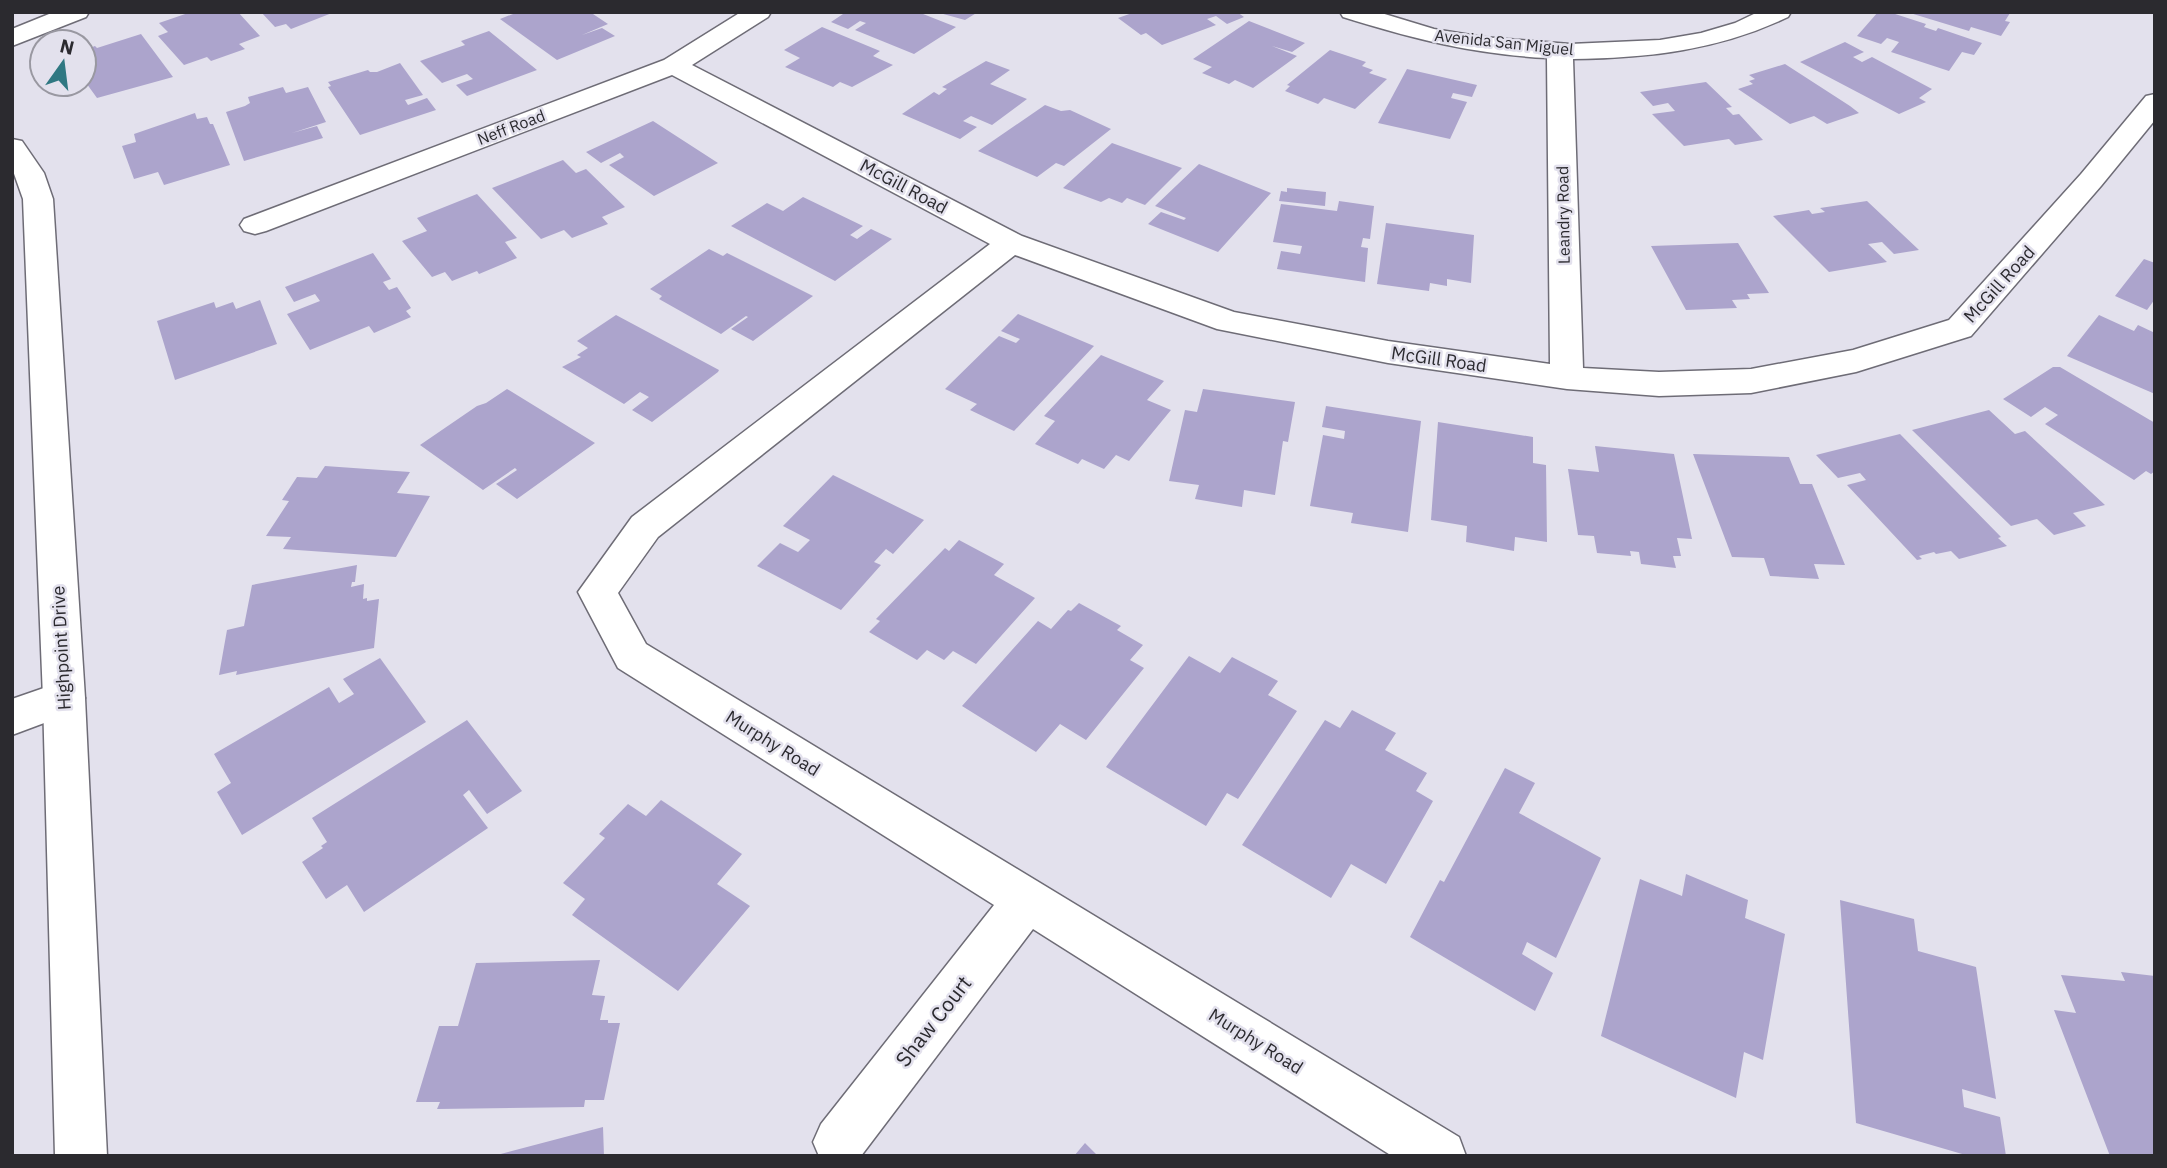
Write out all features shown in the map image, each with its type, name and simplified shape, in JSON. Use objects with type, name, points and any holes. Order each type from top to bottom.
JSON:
[{"type":"street","points":[[12,38],[77,12]]},
{"type":"street","name":"Neff Road","points":[[255,225],[673,65],[759,12]]},
{"type":"street","name":"Avenida San Miguel","points":[[1352,12],[1443,39],[1560,51],[1638,49],[1718,38],[1779,12]]},
{"type":"street","name":"Leandry Road","points":[[1560,51],[1567,378]]},
{"type":"street","name":"McGill Road","points":[[673,65],[1011,243],[1228,322],[1388,352],[1567,378],[1659,384],[1751,381],[1856,361],[1960,328],[2091,180],[2155,102]]},
{"type":"street","name":"Highpoint Drive","points":[[12,147],[30,173],[38,199],[64,698],[81,1156]]},
{"type":"street","name":"Murphy Road","points":[[1011,243],[645,527],[597,592],[632,656],[1440,1156]]},
{"type":"street","points":[[12,718],[64,698]]},
{"type":"street","name":"Shaw Court","points":[[839,1142],[1028,900]]},
{"type":"building","points":[[191,12],[238,12],[260,36],[239,44],[245,49],[211,61],[207,57],[184,65],[158,36],[168,32],[159,23]]},
{"type":"building","points":[[261,12],[332,13],[291,29],[286,24],[275,27]]},
{"type":"building","points":[[518,12],[590,12],[608,24],[582,35],[602,28],[615,36],[557,60],[500,19]]},
{"type":"building","points":[[846,12],[918,12],[956,27],[914,54],[855,30],[866,23],[860,21],[848,29],[831,22]]},
{"type":"building","points":[[936,12],[978,12],[965,20]]},
{"type":"building","points":[[1135,12],[1237,12],[1244,17],[1227,24],[1216,16],[1207,19],[1216,25],[1162,45],[1146,33],[1141,35],[1118,18]]},
{"type":"building","points":[[1878,12],[1889,12],[1926,24],[1924,27],[1936,31],[1938,28],[1982,43],[1974,55],[1962,52],[1949,71],[1891,52],[1899,42],[1887,38],[1881,44],[1857,36]]},
{"type":"building","points":[[1910,13],[2010,13],[2005,21],[2010,22],[2001,36],[1971,27],[1969,31]]},
{"type":"building","points":[[1249,21],[1305,43],[1292,52],[1272,46],[1297,56],[1253,88],[1235,80],[1229,84],[1202,73],[1212,67],[1193,59]]},
{"type":"building","points":[[822,27],[880,51],[873,56],[893,65],[852,87],[840,82],[833,87],[785,67],[800,58],[784,50]]},
{"type":"building","points":[[489,31],[537,70],[467,96],[456,85],[473,79],[467,74],[442,83],[420,61],[465,45],[461,41]]},
{"type":"building","points":[[141,34],[173,77],[98,98],[98,48]]},
{"type":"building","points":[[1845,42],[1864,52],[1853,57],[1862,62],[1872,57],[1932,89],[1919,98],[1926,102],[1899,114],[1800,62]]},
{"type":"building","points":[[1330,50],[1366,62],[1362,66],[1373,70],[1369,73],[1387,79],[1355,109],[1324,98],[1318,104],[1285,91],[1290,86],[1287,85]]},
{"type":"building","points":[[986,61],[1010,70],[990,84],[1027,99],[992,125],[971,116],[963,121],[977,127],[960,139],[902,114],[934,92],[939,95],[947,89],[942,87]]},
{"type":"building","points":[[400,63],[423,95],[405,100],[408,105],[427,98],[436,110],[360,135],[328,87],[331,86],[328,82],[368,70],[377,72]]},
{"type":"building","points":[[1785,64],[1859,113],[1827,124],[1814,116],[1790,124],[1738,89],[1753,84],[1749,81],[1755,79],[1749,75]]},
{"type":"building","points":[[1407,69],[1477,85],[1472,97],[1453,93],[1451,98],[1467,102],[1450,139],[1378,123]]},
{"type":"building","points":[[1706,82],[1732,107],[1726,108],[1733,115],[1739,114],[1763,140],[1735,145],[1729,139],[1684,146],[1652,114],[1675,111],[1668,103],[1653,106],[1640,92]]},
{"type":"building","points":[[283,87],[286,93],[308,87],[326,122],[292,133],[317,126],[323,138],[244,161],[226,112],[250,103],[248,97]]},
{"type":"building","points":[[1045,105],[1061,111],[1070,110],[1111,129],[1064,166],[1056,163],[1037,177],[978,151]]},
{"type":"building","points":[[195,113],[197,119],[207,117],[210,124],[213,124],[230,165],[164,185],[158,172],[134,179],[122,146],[136,142],[134,134]]},
{"type":"building","points":[[653,121],[718,163],[654,196],[609,165],[624,157],[620,153],[601,163],[586,152]]},
{"type":"building","points":[[1112,143],[1182,168],[1145,205],[1127,198],[1122,203],[1109,198],[1101,202],[1063,188]]},
{"type":"building","points":[[563,160],[576,173],[586,169],[625,207],[602,217],[608,224],[572,238],[564,230],[541,239],[492,188]]},
{"type":"building","points":[[1199,164],[1271,193],[1218,252],[1148,224],[1161,212],[1184,220],[1186,218],[1155,206]]},
{"type":"building","points":[[1287,188],[1326,192],[1325,206],[1279,201],[1281,191],[1287,192]]},
{"type":"building","points":[[477,194],[517,238],[505,242],[517,258],[479,274],[477,271],[452,281],[445,272],[432,277],[402,241],[427,231],[417,218]]},
{"type":"building","points":[[803,197],[863,226],[850,235],[857,239],[871,229],[892,239],[835,281],[731,226],[767,203],[783,211]]},
{"type":"building","points":[[1339,201],[1374,206],[1370,239],[1363,238],[1361,247],[1368,248],[1365,282],[1277,269],[1281,251],[1300,254],[1302,246],[1273,242],[1281,204],[1337,211]]},
{"type":"building","points":[[1867,201],[1919,250],[1894,254],[1882,242],[1868,244],[1887,262],[1829,272],[1773,216],[1809,210],[1812,214],[1825,212],[1820,208]]},
{"type":"building","points":[[1386,223],[1474,235],[1471,283],[1447,279],[1447,286],[1430,283],[1429,291],[1377,284]]},
{"type":"building","points":[[1738,243],[1769,293],[1747,294],[1750,299],[1732,300],[1737,308],[1686,310],[1651,246]]},
{"type":"building","points":[[709,249],[723,256],[727,253],[813,296],[753,341],[731,329],[748,317],[746,316],[721,334],[659,299],[662,296],[650,289]]},
{"type":"building","points":[[373,253],[391,279],[383,282],[389,290],[397,287],[411,308],[406,311],[411,317],[374,333],[369,326],[310,350],[287,314],[320,301],[315,294],[294,302],[285,287]]},
{"type":"building","points":[[2144,259],[2155,263],[2155,299],[2147,310],[2115,296]]},
{"type":"building","points":[[260,300],[277,344],[175,380],[157,321],[214,302],[216,308],[233,302],[236,309]]},
{"type":"building","points":[[1018,314],[1094,346],[1014,431],[970,410],[977,404],[945,389],[999,336],[1016,343],[1020,339],[1001,331]]},
{"type":"building","points":[[616,315],[719,370],[718,372],[652,422],[632,410],[649,397],[640,392],[624,404],[562,367],[581,357],[577,355],[588,348],[577,341]]},
{"type":"building","points":[[2099,315],[2134,331],[2138,325],[2155,333],[2155,394],[2067,356]]},
{"type":"building","points":[[1101,355],[1164,381],[1147,400],[1171,410],[1129,461],[1116,455],[1104,469],[1082,459],[1078,464],[1035,444],[1055,421],[1044,416]]},
{"type":"building","points":[[2053,367],[2060,367],[2155,423],[2155,471],[2151,474],[2146,471],[2134,480],[2045,424],[2058,415],[2045,407],[2031,417],[2003,399]]},
{"type":"building","points":[[507,389],[595,443],[517,499],[496,484],[517,470],[515,468],[483,490],[420,445]]},
{"type":"building","points":[[1203,389],[1295,402],[1288,442],[1283,441],[1275,495],[1244,490],[1242,507],[1195,499],[1199,485],[1169,481],[1185,410],[1197,412]]},
{"type":"building","points":[[1326,406],[1421,421],[1408,532],[1351,523],[1353,513],[1310,506],[1323,435],[1344,439],[1345,431],[1322,427]]},
{"type":"building","points":[[1989,410],[2015,434],[2025,431],[2105,505],[2073,513],[2086,526],[2054,535],[2037,519],[2011,526],[1912,430]]},
{"type":"building","points":[[1438,422],[1533,437],[1533,463],[1546,465],[1547,542],[1515,537],[1514,551],[1466,542],[1467,526],[1431,520]]},
{"type":"building","points":[[1900,434],[2007,546],[1959,559],[1951,551],[1936,554],[1934,552],[1919,556],[1922,559],[1917,560],[1847,485],[1866,480],[1860,473],[1838,478],[1816,455]]},
{"type":"building","points":[[1595,446],[1674,454],[1692,539],[1677,538],[1681,556],[1673,556],[1676,568],[1641,564],[1639,552],[1630,551],[1631,556],[1597,553],[1594,536],[1578,535],[1568,469],[1599,472]]},
{"type":"building","points":[[1693,454],[1789,457],[1800,484],[1812,484],[1845,565],[1814,564],[1819,579],[1770,576],[1764,558],[1732,557]]},
{"type":"building","points":[[325,466],[410,472],[397,493],[430,496],[396,557],[283,549],[291,537],[266,536],[289,501],[282,500],[297,477],[317,478]]},
{"type":"building","points":[[833,475],[924,520],[893,554],[886,549],[874,562],[881,565],[841,610],[757,566],[780,543],[798,552],[810,540],[783,526]]},
{"type":"building","points":[[959,540],[1004,564],[994,575],[1035,598],[976,664],[953,651],[944,660],[927,650],[917,660],[869,632],[880,621],[876,619],[945,548],[949,551]]},
{"type":"building","points":[[357,565],[355,582],[352,582],[351,587],[364,584],[363,599],[379,599],[374,648],[236,675],[237,671],[219,675],[227,630],[244,626],[252,585]]},
{"type":"building","points":[[1079,603],[1121,626],[1117,630],[1143,645],[1130,660],[1144,668],[1086,740],[1060,724],[1036,752],[962,706],[1038,621],[1051,629],[1068,610],[1071,611]]},
{"type":"building","points":[[1189,656],[1220,673],[1232,657],[1278,681],[1268,695],[1297,711],[1238,799],[1227,793],[1206,826],[1106,767]]},
{"type":"building","points":[[380,658],[426,722],[242,835],[217,792],[231,783],[214,754],[329,687],[339,703],[354,694],[343,679]]},
{"type":"building","points":[[1352,710],[1396,733],[1385,750],[1427,773],[1416,791],[1433,801],[1386,884],[1351,864],[1331,898],[1242,845],[1325,720],[1340,728]]},
{"type":"building","points":[[467,720],[522,791],[487,814],[469,790],[463,795],[488,828],[364,912],[347,885],[326,899],[302,862],[323,848],[321,846],[327,842],[312,818]]},
{"type":"building","points":[[1505,768],[1535,783],[1519,813],[1601,858],[1556,958],[1527,942],[1522,954],[1553,973],[1535,1011],[1410,937],[1440,880],[1444,882]]},
{"type":"building","points":[[661,800],[742,854],[717,884],[750,906],[678,991],[572,915],[585,899],[563,883],[605,838],[599,834],[628,804],[646,816]]},
{"type":"building","points":[[1686,874],[1748,900],[1745,918],[1785,934],[1763,1060],[1744,1052],[1736,1098],[1601,1036],[1640,879],[1682,896]]},
{"type":"building","points":[[1840,900],[1914,919],[1918,951],[1976,967],[1996,1099],[1962,1089],[1964,1107],[2000,1117],[2006,1156],[1969,1156],[1856,1123]]},
{"type":"building","points":[[600,960],[592,995],[605,996],[600,1020],[620,1023],[604,1100],[585,1100],[584,1107],[437,1109],[440,1102],[416,1102],[439,1026],[458,1026],[476,963]]},
{"type":"building","points":[[2121,972],[2155,976],[2155,1156],[2110,1156],[2054,1010],[2076,1013],[2061,975],[2125,981]]},
{"type":"building","points":[[603,1127],[604,1156],[497,1156],[497,1155]]},
{"type":"building","points":[[1085,1143],[1098,1156],[1074,1156]]}]
